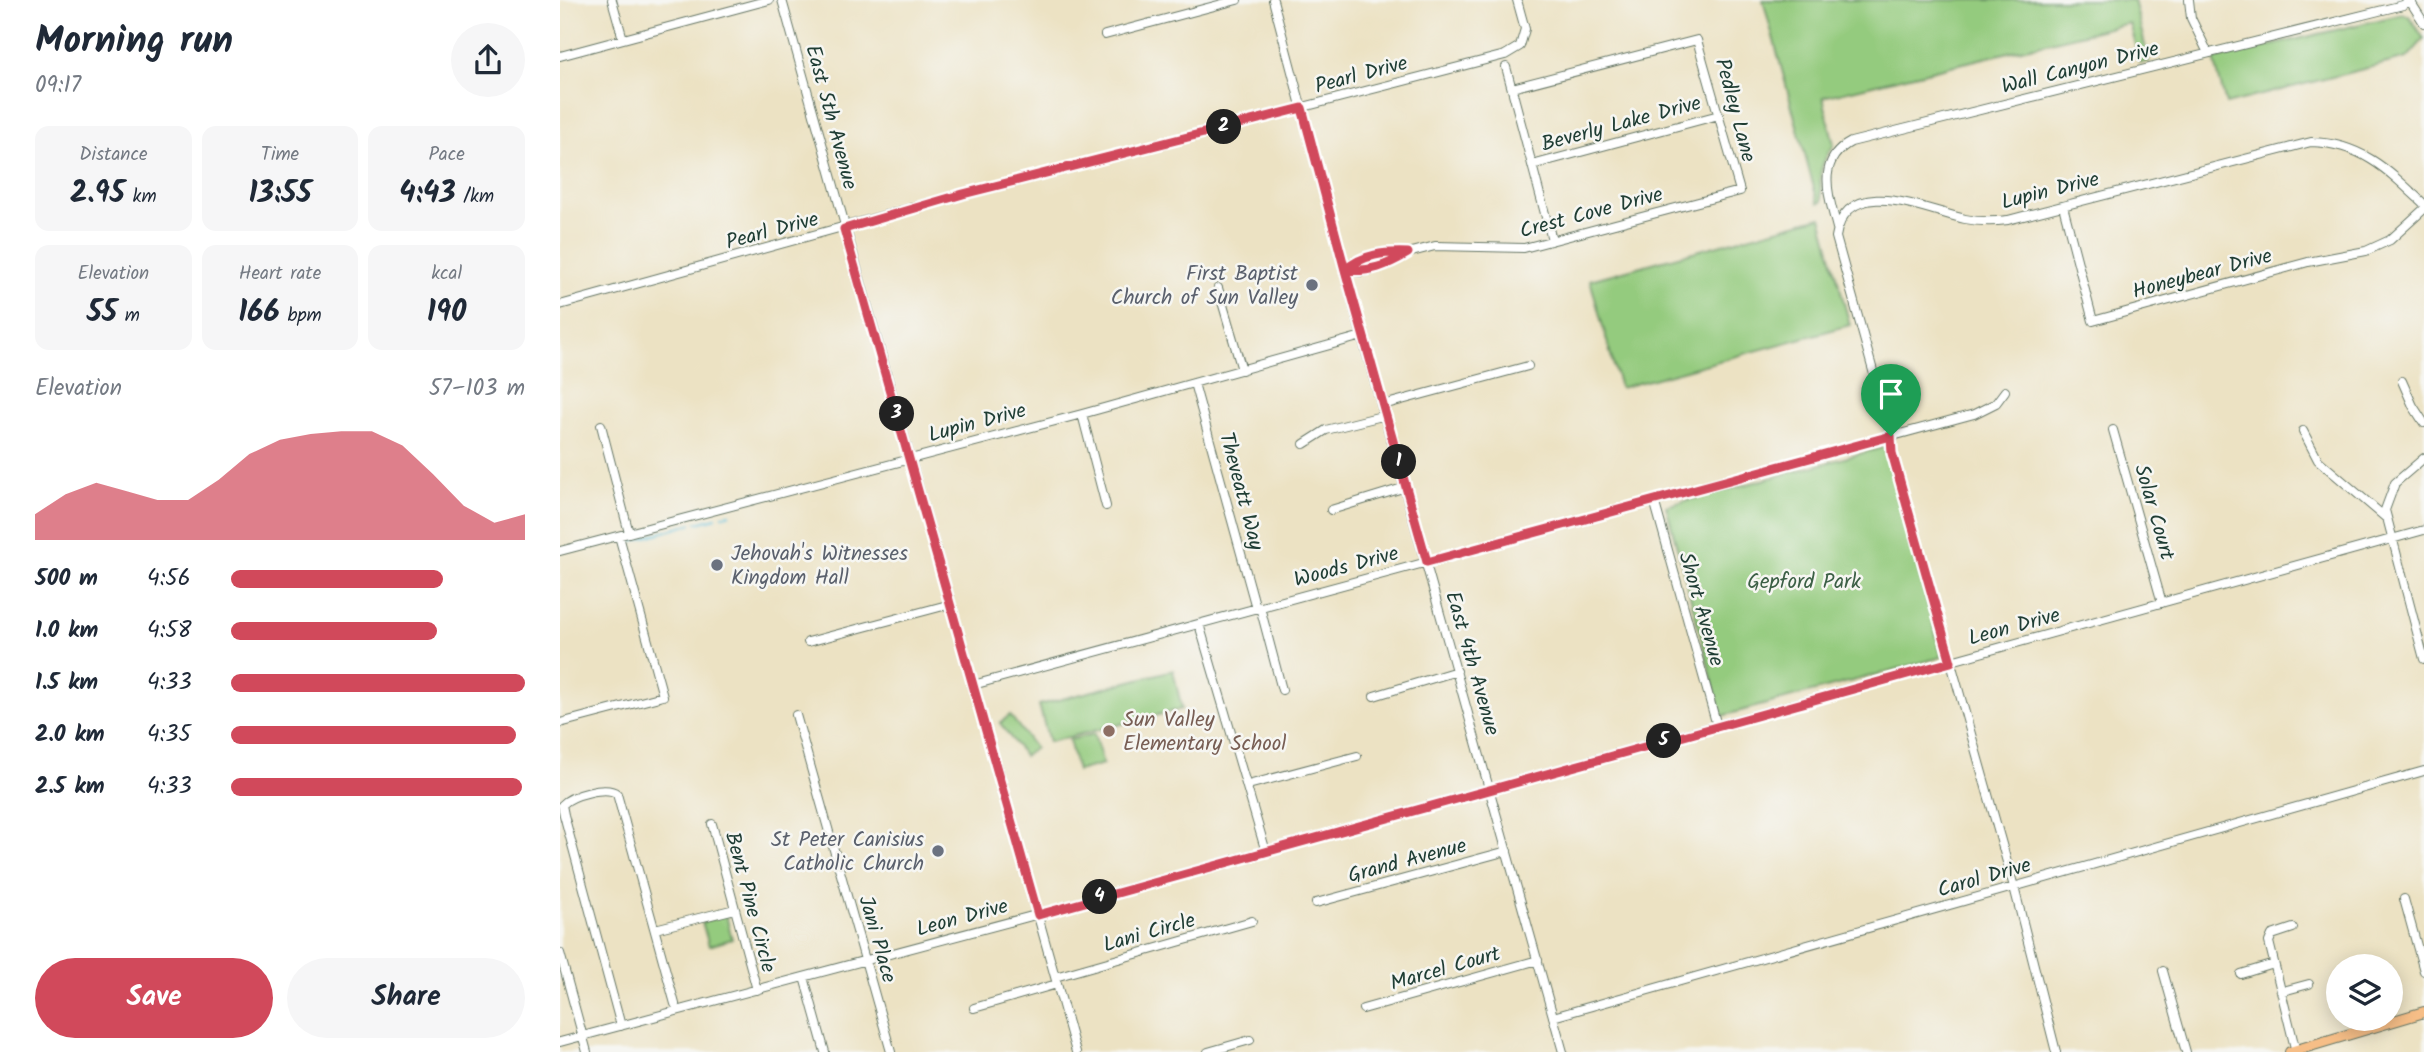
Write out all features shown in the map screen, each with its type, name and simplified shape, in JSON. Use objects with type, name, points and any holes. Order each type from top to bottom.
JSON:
[{"type":"main road","points":[[2294,1051],[2424,1012]]},
{"type":"street","points":[[612,0],[623,40]]},
{"type":"street","points":[[560,56],[769,0]]},
{"type":"street","name":"East 5th Avenue","points":[[782,0],[1076,1052]]},
{"type":"street","points":[[1105,35],[1237,0]]},
{"type":"street","name":"East 4th Avenue","points":[[1273,0],[1362,335],[1563,1052]]},
{"type":"street","name":"Pearl Drive","points":[[560,305],[844,229],[937,201],[1505,55],[1520,46],[1524,29],[1517,0]]},
{"type":"street","points":[[2189,0],[2191,18],[2208,54]]},
{"type":"street","points":[[2411,1],[2424,23]]},
{"type":"street","name":"Wall Canyon Drive","points":[[2056,1052],[2014,887],[1892,453],[1891,436],[1837,230],[1826,175],[1837,152],[1851,142],[2411,1]]},
{"type":"street","name":"Pedley Lane","points":[[1512,88],[1697,40],[1740,191]]},
{"type":"street","points":[[1506,67],[1552,240]]},
{"type":"street","name":"Beverly Lake Drive","points":[[1532,165],[1719,115]]},
{"type":"street","name":"Lupin Drive","points":[[1837,230],[1842,215],[1853,206],[1888,199],[1917,203],[1980,222],[2008,220],[2297,144],[2342,145],[2380,163],[2424,206]]},
{"type":"street","name":"Crest Cove Drive","points":[[1345,270],[1360,272],[1389,264],[1408,253],[1435,246],[1515,250],[1740,191]]},
{"type":"street","name":"Honeybear Drive","points":[[2063,206],[2093,321],[2308,262],[2366,251],[2390,240],[2424,206]]},
{"type":"street","points":[[1218,288],[1242,370]]},
{"type":"street","name":"Lupin Drive","points":[[560,551],[1082,414],[1362,335]]},
{"type":"street","points":[[1304,444],[1326,430],[1528,366]]},
{"type":"street","points":[[2402,381],[2424,423]]},
{"type":"street","name":"Theveatt Way","points":[[1194,383],[1282,690]]},
{"type":"street","name":"Woods Drive","points":[[973,685],[1974,414],[1996,403],[2005,391]]},
{"type":"street","points":[[1082,414],[1106,506]]},
{"type":"street","points":[[601,425],[629,533]]},
{"type":"street","name":"Solar Court","points":[[2113,430],[2162,603]]},
{"type":"street","points":[[2302,431],[2318,460],[2386,518]]},
{"type":"street","points":[[2424,458],[2390,491],[2386,518],[2424,659]]},
{"type":"street","points":[[1331,510],[1406,487]]},
{"type":"street","name":"Short Avenue","points":[[1654,500],[1717,726]]},
{"type":"street","name":"Leon Drive","points":[[560,1042],[676,1008],[1038,915],[2424,530]]},
{"type":"street","points":[[560,723],[663,696],[619,536]]},
{"type":"street","points":[[808,642],[951,604]]},
{"type":"street","points":[[1199,624],[1266,852]]},
{"type":"street","points":[[1374,696],[1457,671]]},
{"type":"street","name":"Jani Place","points":[[796,715],[891,1052]]},
{"type":"street","points":[[1248,785],[1357,756]]},
{"type":"street","name":"Carol Drive","points":[[1553,1017],[2424,771]]},
{"type":"street","points":[[621,1026],[564,816],[564,801],[608,790],[617,794],[676,1008]]},
{"type":"street","name":"Bent Pine Circle","points":[[712,824],[757,989]]},
{"type":"street","name":"Grand Avenue","points":[[1317,903],[1507,852]]},
{"type":"street","points":[[2404,899],[2424,971]]},
{"type":"street","points":[[655,929],[735,909]]},
{"type":"street","name":"Lani Circle","points":[[974,1008],[1056,980],[1252,921]]},
{"type":"street","points":[[2293,928],[2269,938],[2283,991],[2294,1051]]},
{"type":"street","points":[[560,953],[587,1052]]},
{"type":"street","name":"Marcel Court","points":[[1363,1009],[1538,960]]},
{"type":"street","points":[[2241,974],[2274,964]]},
{"type":"street","points":[[2164,971],[2186,1052]]},
{"type":"street","points":[[804,977],[825,1052]]},
{"type":"street","points":[[2283,991],[2309,984]]},
{"type":"street","points":[[1208,1052],[1250,1040]]},
{"type":"green space","points":[[1763,0],[2134,0],[2149,62],[2140,63],[2129,23],[1823,97],[1834,145],[1822,165],[1822,202],[1818,203]]},
{"type":"green space","points":[[2403,14],[2409,16],[2424,39],[2407,58],[2226,104],[2214,59]]},
{"type":"green space","points":[[1821,217],[1850,325],[1620,388],[1590,280]]},
{"type":"green space","name":"Gepford Park","points":[[1885,447],[1942,657],[1722,716],[1666,506]]},
{"type":"green space","points":[[1173,670],[1182,709],[1049,742],[1039,705]]},
{"type":"green space","points":[[1010,715],[1035,748],[1024,756],[1000,723]]},
{"type":"green space","points":[[1094,734],[1103,764],[1077,771],[1069,740]]},
{"type":"green space","points":[[726,915],[732,939],[709,946],[702,922]]},
{"type":"waterway","points":[[723,516],[730,514]]},
{"type":"waterway","points":[[697,523],[716,518]]},
{"type":"waterway","points":[[632,541],[691,524]]},
{"type":"place","name":"First Baptist Church of Sun Valley","points":[[1312,285]]},
{"type":"place","name":"Jehovah's Witnesses Kingdom Hall","points":[[717,565]]},
{"type":"place","name":"Sun Valley Elementary School","points":[[1109,731]]},
{"type":"place","name":"St Peter Canisius Catholic Church","points":[[938,851]]},
{"type":"route","points":[[1891,436],[1427,562],[1345,270],[1360,272],[1389,264],[1408,253],[1386,252],[1357,260],[1345,270],[1302,108],[963,194],[844,229],[1038,915],[1951,662],[1892,453],[1891,436]]}]
